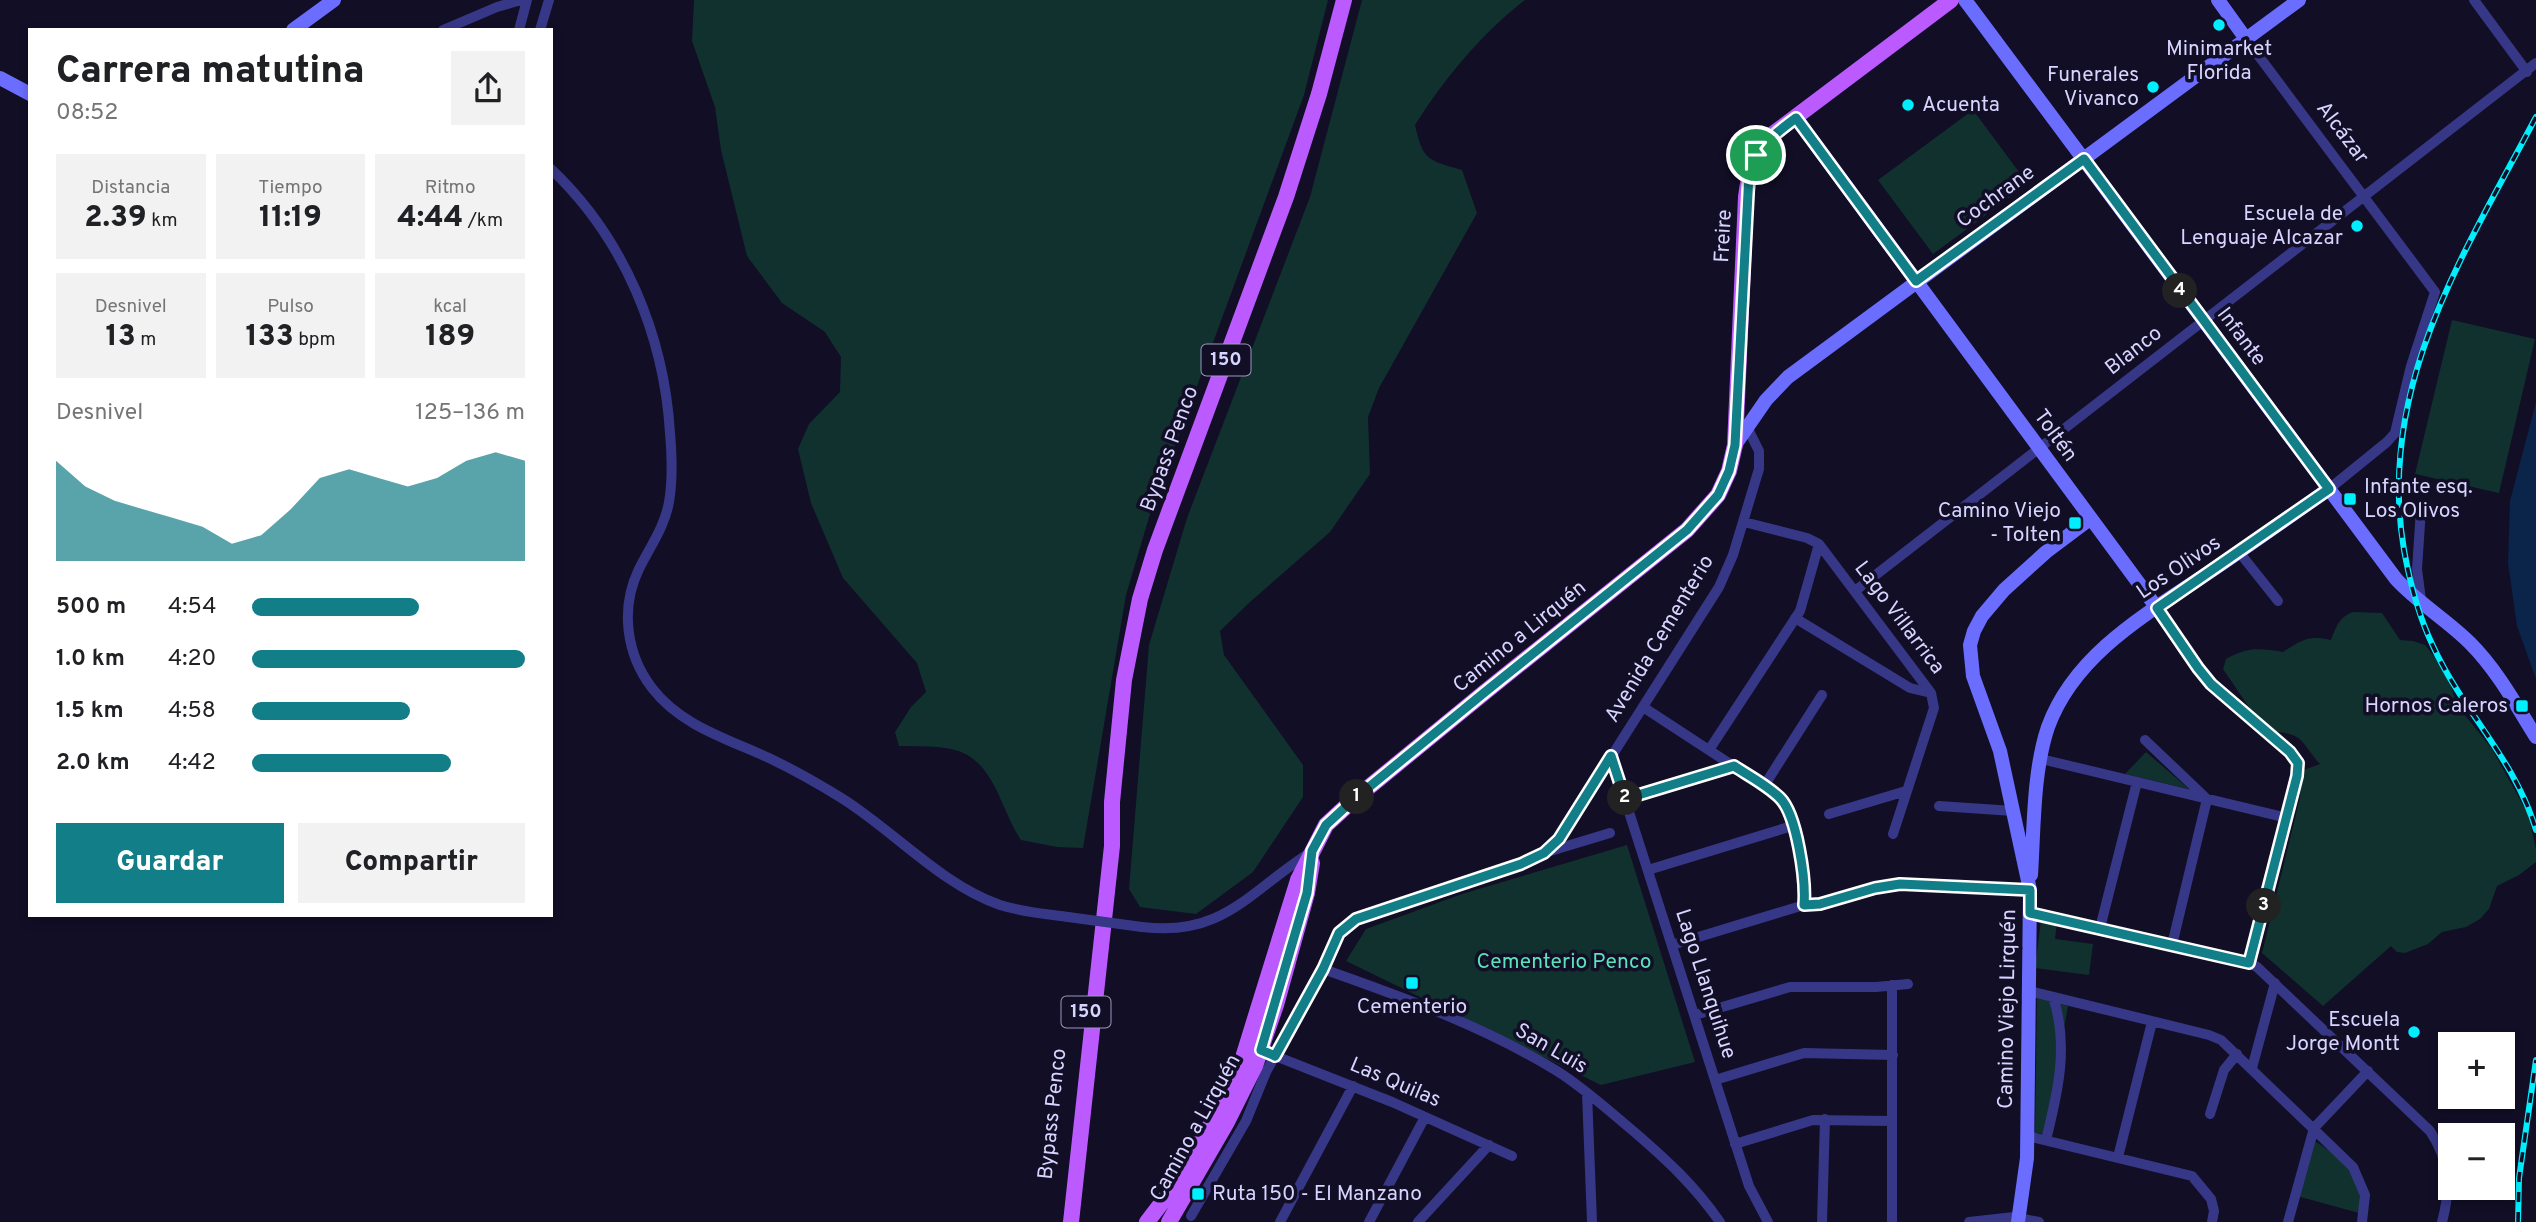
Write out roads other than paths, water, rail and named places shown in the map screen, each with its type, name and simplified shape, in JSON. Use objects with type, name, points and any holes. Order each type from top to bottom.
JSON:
[{"type":"main road","name":"Bypass Penco","points":[[1063,1222],[1105,837],[1112,802],[1128,655],[1140,599],[1155,550],[1286,197],[1319,93],[1344,0]]},
{"type":"main road","name":"Freire","points":[[1735,445],[1749,174],[1756,155],[1766,141],[1951,0]]},
{"type":"main road","name":"Camino a Lirquén","points":[[1147,1222],[1170,1192],[1215,1117],[1241,1064],[1291,900],[1326,825],[1693,525],[1725,482],[1735,445]]},
{"type":"main road","name":"Bypass Penco","points":[[1072,1222],[1112,846],[1112,802]]},
{"type":"main road","name":"Camino a Lirquén","points":[[1168,1222],[1190,1214],[1239,1101],[1268,1053],[1307,893],[1312,851]]},
{"type":"street","points":[[296,28],[334,0]]},
{"type":"street","points":[[448,28],[521,0]]},
{"type":"street","points":[[520,28],[527,0]]},
{"type":"street","points":[[541,28],[549,0]]},
{"type":"street","name":"Infante","points":[[1965,0],[2396,579],[2459,632],[2483,657],[2536,737]]},
{"type":"street","name":"Alcázar","points":[[2218,0],[2434,290],[2432,306],[2411,366],[2397,425],[2387,442]]},
{"type":"street","name":"Cochrane","points":[[1735,445],[1780,384],[2299,0]]},
{"type":"street","points":[[2474,0],[2527,72]]},
{"type":"street","name":"Blanco","points":[[1855,591],[2536,63]]},
{"type":"street","points":[[0,78],[28,93]]},
{"type":"street","name":"Toltén","points":[[1796,118],[2157,608],[2198,668],[2211,684],[2290,752],[2298,763],[2287,818]]},
{"type":"street","points":[[553,171],[591,215],[622,263],[650,324],[662,369],[671,443],[669,502],[663,524],[636,575],[628,608],[631,643],[647,681],[661,699],[679,715],[708,732],[796,772],[842,799],[972,892],[1011,908],[1167,929],[1188,927],[1223,916],[1312,851]]},
{"type":"street","name":"Avenida Cementerio","points":[[1544,853],[1559,839],[1719,587],[1758,477],[1759,451],[1747,427]]},
{"type":"street","name":"Los Olivos","points":[[2030,890],[2041,759],[2051,720],[2073,680],[2101,651],[2157,608],[2329,489],[2387,442]]},
{"type":"street","points":[[2417,598],[2421,509]]},
{"type":"street","name":"Camino Viejo Lirquén","points":[[2018,1220],[2025,1182],[2027,1136],[2030,890],[2000,751],[1971,668],[1969,649],[1982,616],[2004,590],[2046,552],[2090,519]]},
{"type":"street","points":[[1709,750],[1796,618],[1819,544],[1807,538],[1744,522]]},
{"type":"street","name":"Lago Villarrica","points":[[1819,544],[1931,692],[1934,708],[1893,834]]},
{"type":"street","points":[[2239,552],[2278,601]]},
{"type":"street","points":[[1796,618],[1910,688],[1931,692]]},
{"type":"street","points":[[1764,786],[1822,695]]},
{"type":"street","points":[[1643,706],[1764,786],[1783,802],[1804,869],[1804,905]]},
{"type":"street","points":[[2146,740],[2207,799]]},
{"type":"street","name":"Lago Llanquihue","points":[[1611,756],[1752,1194],[1768,1222]]},
{"type":"street","points":[[2041,759],[2287,818],[2249,963]]},
{"type":"street","points":[[1625,799],[1734,766]]},
{"type":"street","points":[[2100,928],[2137,782]]},
{"type":"street","points":[[1829,814],[1906,791]]},
{"type":"street","points":[[2172,945],[2207,799]]},
{"type":"street","points":[[1939,806],[2014,816],[2024,823],[2035,819]]},
{"type":"street","points":[[1648,870],[1792,826]]},
{"type":"street","name":"Avenida Cementerio","points":[[1268,1053],[1323,969],[1339,933],[1352,921],[1521,864],[1544,853],[1610,833]]},
{"type":"street","points":[[1672,945],[1804,905],[1820,904],[1875,888],[1900,884],[2030,890]]},
{"type":"street","points":[[2030,913],[2249,963],[2275,983],[2424,1124],[2440,1148],[2448,1180],[2448,1198],[2442,1222]]},
{"type":"street","name":"San Luis","points":[[1323,969],[1387,992],[1529,1055],[1587,1093],[1678,1170],[1720,1222]]},
{"type":"street","points":[[2252,1068],[2275,983]]},
{"type":"street","points":[[1695,1015],[1790,987],[1908,984]]},
{"type":"street","points":[[1892,985],[1892,1222]]},
{"type":"street","points":[[2029,992],[2214,1037],[2252,1068],[2349,1162],[2361,1181],[2366,1200],[2362,1221],[2373,1222]]},
{"type":"street","points":[[2046,1140],[2061,1069],[2060,1027],[2053,997]]},
{"type":"street","points":[[2118,1157],[2152,1022]]},
{"type":"street","name":"Las Quilas","points":[[1268,1053],[1353,1086],[1512,1156]]},
{"type":"street","points":[[1715,1080],[1804,1053],[1893,1055]]},
{"type":"street","points":[[2210,1114],[2224,1070],[2236,1054]]},
{"type":"street","points":[[2288,1222],[2314,1128],[2368,1071]]},
{"type":"street","points":[[1280,1222],[1353,1086]]},
{"type":"street","points":[[1587,1093],[1592,1222]]},
{"type":"street","points":[[1369,1222],[1425,1117]]},
{"type":"street","points":[[1735,1143],[1825,1119],[1892,1121]]},
{"type":"street","points":[[1822,1222],[1825,1119]]},
{"type":"street","points":[[2027,1136],[2192,1176],[2213,1204],[2212,1222]]},
{"type":"street","points":[[1418,1222],[1489,1145]]},
{"type":"street","points":[[1969,1222],[2039,1222]]},
{"type":"water","points":[[2536,402],[2536,679],[2517,626],[2508,563],[2510,501]]},
{"type":"railway","points":[[2536,117],[2455,271],[2432,324],[2414,377],[2403,433],[2399,490],[2406,562],[2415,599],[2428,634],[2445,670],[2515,781],[2536,830]]},
{"type":"railway","points":[[2518,1222],[2519,1178],[2536,1060]]},
{"type":"place","name":"Minimarket Florida","points":[[2219,25]]},
{"type":"place","name":"Funerales Vivanco","points":[[2153,87]]},
{"type":"place","name":"Acuenta","points":[[1908,105]]},
{"type":"place","name":"Escuela de Lenguaje Alcazar","points":[[2357,226]]},
{"type":"place","name":"Infante esq. Los Olivos","points":[[2350,499]]},
{"type":"place","name":"Camino Viejo - Tolten","points":[[2075,523]]},
{"type":"place","name":"Hornos Caleros","points":[[2522,706]]},
{"type":"place","name":"Cementerio","points":[[1412,983]]},
{"type":"place","name":"Escuela Jorge Montt","points":[[2414,1032]]},
{"type":"place","name":"Ruta 150 - El Manzano","points":[[1198,1194]]},
{"type":"park label","name":"Cementerio Penco","points":[[1564,962]]}]
